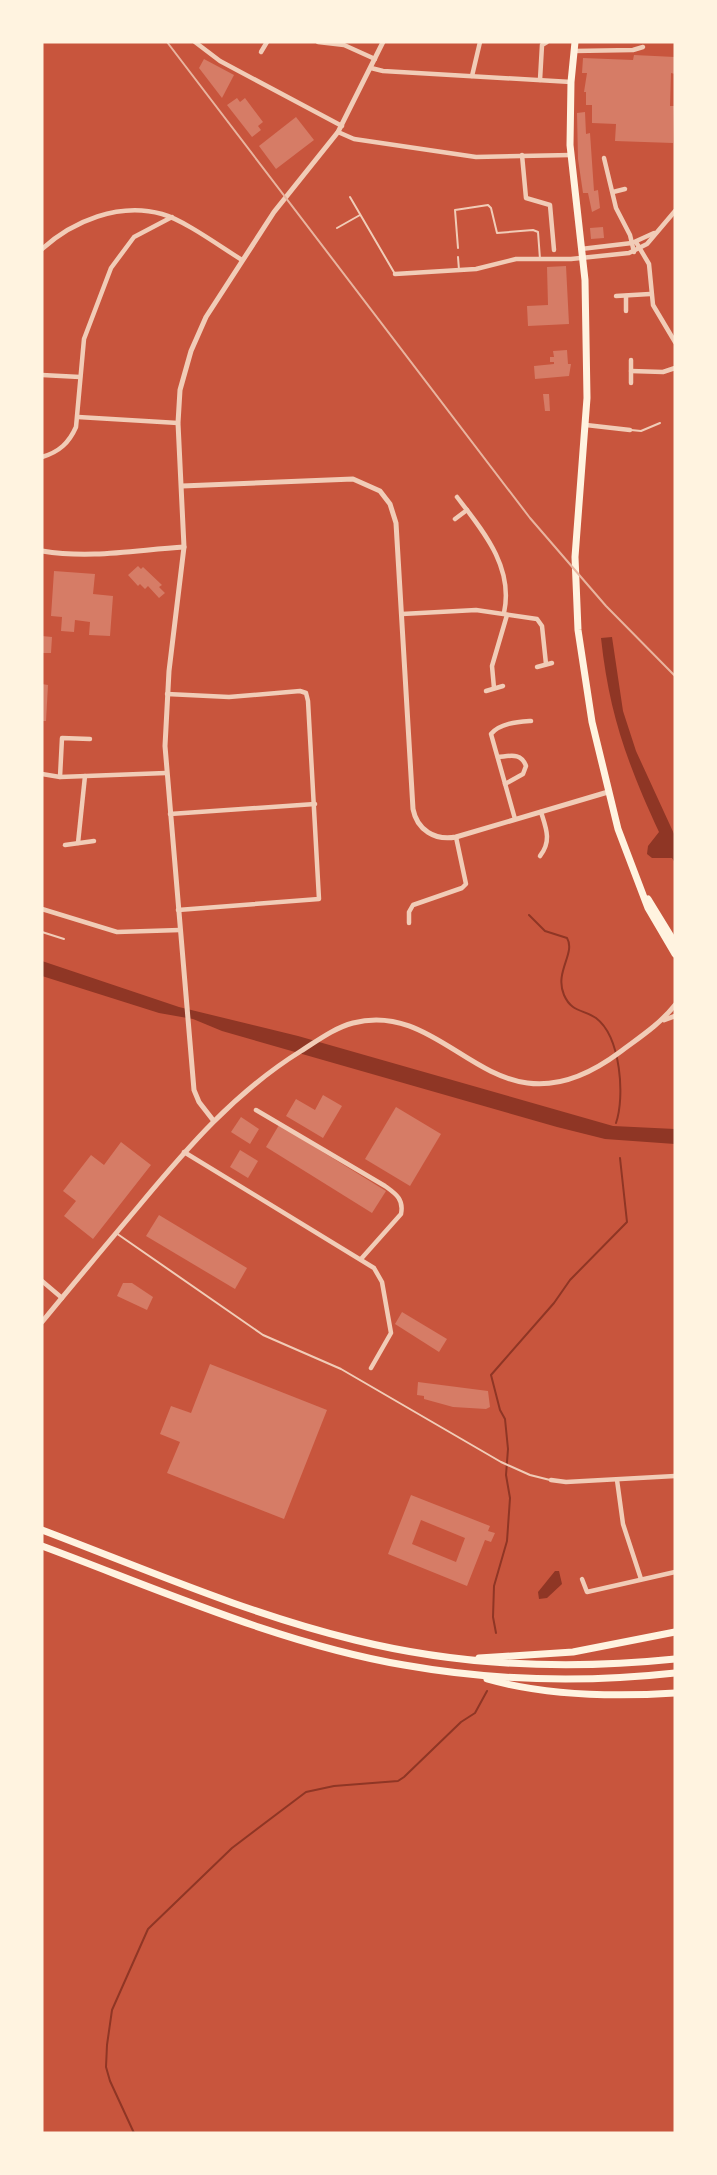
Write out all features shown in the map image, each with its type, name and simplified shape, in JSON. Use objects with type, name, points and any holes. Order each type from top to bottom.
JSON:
[{"type":"main road","points":[[575,42],[571,82],[571,155],[585,280],[586,425],[575,551],[575,592],[580,652],[608,792],[624,850],[648,909],[675,954]]},
{"type":"main road","points":[[641,890],[675,943]]},
{"type":"main road","points":[[42,1530],[174,1580],[319,1630],[356,1640],[456,1659],[566,1666],[675,1659]]},
{"type":"main road","points":[[42,1546],[315,1644],[403,1665],[473,1675],[532,1688],[596,1694],[675,1694]]},
{"type":"main road","points":[[456,1659],[573,1652],[675,1632]]},
{"type":"main road","points":[[473,1675],[582,1680],[675,1673]]},
{"type":"street","points":[[195,42],[220,61],[342,126]]},
{"type":"street","points":[[261,52],[267,42]]},
{"type":"street","points":[[318,42],[344,45],[375,59]]},
{"type":"street","points":[[213,1119],[202,1107],[194,1090],[166,773],[167,694],[184,548],[178,423],[180,390],[191,351],[206,316],[278,208],[342,126],[383,42]]},
{"type":"street","points":[[472,76],[480,42]]},
{"type":"street","points":[[540,80],[542,45],[547,42]]},
{"type":"street","points":[[573,51],[621,51],[641,46]]},
{"type":"street","points":[[371,68],[383,71],[571,82]]},
{"type":"street","points":[[338,132],[354,139],[476,157],[571,155]]},
{"type":"street","points":[[522,155],[526,198],[550,205],[554,250]]},
{"type":"street","points":[[604,158],[613,192],[634,242],[650,264],[650,294],[655,310],[674,339]]},
{"type":"street","points":[[613,192],[625,189]]},
{"type":"street","points":[[395,274],[459,270],[516,259],[582,258],[634,252],[657,232],[675,211]]},
{"type":"street","points":[[42,249],[62,233],[82,222],[104,215],[135,212],[160,213],[242,260]]},
{"type":"street","points":[[42,457],[64,446],[73,435],[78,417],[80,378],[89,321],[111,268],[134,237],[172,218]]},
{"type":"street","points":[[581,249],[634,242],[657,232]]},
{"type":"street","points":[[634,242],[634,252]]},
{"type":"street","points":[[616,296],[650,294]]},
{"type":"street","points":[[626,296],[626,311]]},
{"type":"street","points":[[631,360],[631,383]]},
{"type":"street","points":[[631,371],[663,372],[675,368]]},
{"type":"street","points":[[42,375],[80,378]]},
{"type":"street","points":[[78,417],[178,423]]},
{"type":"street","points":[[586,425],[630,430]]},
{"type":"street","points":[[182,486],[345,478],[372,486],[386,499],[395,517],[414,815],[420,826],[428,833],[444,838],[456,837],[608,792]]},
{"type":"street","points":[[457,497],[490,542],[503,570],[507,593],[506,614],[492,666],[494,688]]},
{"type":"street","points":[[455,519],[467,510]]},
{"type":"street","points":[[42,551],[81,555],[120,555],[184,548]]},
{"type":"street","points":[[402,614],[476,610],[540,621],[546,664]]},
{"type":"street","points":[[537,667],[552,663]]},
{"type":"street","points":[[486,691],[503,686]]},
{"type":"street","points":[[167,694],[216,697],[300,691],[306,693],[315,804],[319,899],[178,910]]},
{"type":"street","points":[[516,819],[491,737],[493,731],[514,722],[531,721]]},
{"type":"street","points":[[60,777],[62,738],[90,740]]},
{"type":"street","points":[[498,757],[516,755],[523,759],[526,766],[523,774],[505,784]]},
{"type":"street","points":[[42,774],[60,777],[166,773]]},
{"type":"street","points":[[78,843],[85,776]]},
{"type":"street","points":[[170,814],[315,804]]},
{"type":"street","points":[[540,856],[546,847],[548,836],[541,812]]},
{"type":"street","points":[[410,924],[409,912],[413,904],[462,888],[466,884],[456,837]]},
{"type":"street","points":[[65,845],[94,841]]},
{"type":"street","points":[[42,909],[117,932],[180,930]]},
{"type":"street","points":[[42,1322],[213,1119],[246,1089],[326,1035],[344,1026],[370,1020],[403,1023],[423,1032],[488,1072],[518,1082],[546,1082],[570,1078],[597,1067],[663,1020],[675,1005]]},
{"type":"street","points":[[663,1020],[675,1016]]},
{"type":"street","points":[[256,1110],[385,1186],[400,1199],[403,1204],[401,1214],[361,1259]]},
{"type":"street","points":[[184,1152],[374,1268],[382,1282],[391,1322],[391,1333],[371,1368]]},
{"type":"street","points":[[42,1281],[62,1298]]},
{"type":"street","points":[[551,1480],[618,1480],[675,1476]]},
{"type":"street","points":[[618,1480],[623,1524],[641,1579]]},
{"type":"street","points":[[582,1578],[587,1592],[675,1572]]},
{"type":"lane","points":[[350,197],[395,274]]},
{"type":"lane","points":[[458,248],[455,210],[488,205],[491,208],[497,233],[533,230],[538,232],[540,259]]},
{"type":"lane","points":[[337,228],[360,215]]},
{"type":"lane","points":[[458,257],[459,270]]},
{"type":"lane","points":[[630,430],[641,431],[660,423]]},
{"type":"lane","points":[[42,932],[64,939]]},
{"type":"lane","points":[[116,1233],[263,1335],[341,1369],[501,1462],[551,1480]]},
{"type":"shaded area","points":[[612,637],[623,711],[636,751],[675,836],[675,863],[672,858],[652,858],[647,854],[648,846],[659,832],[629,760],[614,714],[601,638]]},
{"type":"shaded area","points":[[42,961],[179,1007],[298,1036],[613,1126],[675,1129],[675,1144],[605,1139],[557,1127],[222,1031],[193,1019],[159,1013],[42,976]]},
{"type":"shaded area","points":[[555,1571],[559,1571],[562,1584],[547,1598],[539,1599],[538,1592]]},
{"type":"building","points":[[634,55],[675,57],[675,74],[671,73],[670,106],[674,106],[673,143],[615,141],[616,124],[592,123],[592,105],[586,105],[586,92],[584,92],[587,73],[582,73],[583,58],[633,60]]},
{"type":"building","points":[[204,59],[234,75],[222,98],[199,68]]},
{"type":"building","points":[[237,98],[240,102],[245,98],[263,122],[258,126],[261,130],[252,137],[227,105]]},
{"type":"building","points":[[585,112],[586,134],[590,133],[594,191],[598,190],[600,208],[592,212],[588,193],[583,193],[578,159],[577,113]]},
{"type":"building","points":[[296,117],[314,140],[276,169],[259,146]]},
{"type":"building","points":[[603,227],[604,238],[591,239],[590,228]]},
{"type":"building","points":[[566,266],[569,324],[528,326],[527,306],[548,305],[547,267]]},
{"type":"building","points":[[567,350],[568,364],[571,364],[569,376],[535,379],[534,366],[554,364],[550,362],[550,357],[554,357],[553,351]]},
{"type":"building","points":[[543,394],[549,394],[550,411],[545,411]]},
{"type":"building","points":[[138,566],[141,569],[143,567],[162,585],[159,587],[165,593],[159,598],[148,586],[145,589],[140,584],[138,586],[128,575]]},
{"type":"building","points":[[54,571],[95,574],[93,594],[113,596],[110,636],[89,635],[90,622],[75,620],[74,632],[61,631],[62,617],[51,616]]},
{"type":"building","points":[[42,636],[52,637],[51,653],[42,653]]},
{"type":"building","points":[[42,684],[48,685],[46,721],[42,721]]},
{"type":"building","points":[[323,1095],[342,1106],[323,1138],[286,1116],[296,1099],[315,1110]]},
{"type":"building","points":[[396,1107],[441,1134],[410,1186],[365,1159]]},
{"type":"building","points":[[241,1117],[259,1129],[250,1144],[231,1132]]},
{"type":"building","points":[[279,1125],[386,1191],[372,1213],[266,1147]]},
{"type":"building","points":[[121,1142],[151,1165],[93,1239],[64,1216],[76,1201],[63,1191],[91,1155],[104,1165]]},
{"type":"building","points":[[240,1150],[258,1161],[248,1178],[230,1167]]},
{"type":"building","points":[[159,1215],[247,1268],[235,1289],[146,1236]]},
{"type":"building","points":[[123,1283],[132,1283],[153,1297],[147,1310],[117,1296]]},
{"type":"building","points":[[402,1312],[447,1339],[439,1352],[395,1324]]},
{"type":"building","points":[[210,1364],[327,1410],[284,1519],[167,1473],[180,1442],[160,1434],[171,1406],[191,1413]]},
{"type":"building","points":[[418,1382],[488,1391],[490,1407],[486,1409],[453,1407],[424,1399],[424,1396],[417,1395]]},
{"type":"building","points":[[411,1495],[490,1526],[488,1531],[495,1533],[491,1542],[485,1540],[467,1586],[388,1554]],"holes":[[[421,1520],[465,1538],[456,1562],[412,1544]]]},
{"type":"waterway","points":[[529,915],[545,931],[567,938],[569,950],[562,978],[564,995],[574,1008],[596,1018],[611,1039],[616,1053],[620,1083],[619,1112],[616,1123]]},
{"type":"waterway","points":[[496,1633],[493,1617],[494,1586],[507,1541],[510,1498],[506,1475],[508,1449],[505,1419],[500,1410],[491,1375],[554,1303],[570,1280],[627,1222],[620,1158]]},
{"type":"waterway","points":[[134,2133],[110,2081],[106,2067],[107,2045],[112,2010],[148,1929],[232,1848],[306,1792],[334,1786],[398,1781],[404,1777],[461,1722],[475,1713],[487,1691]]},
{"type":"railway","points":[[167,42],[530,518],[606,606],[675,676]]}]
